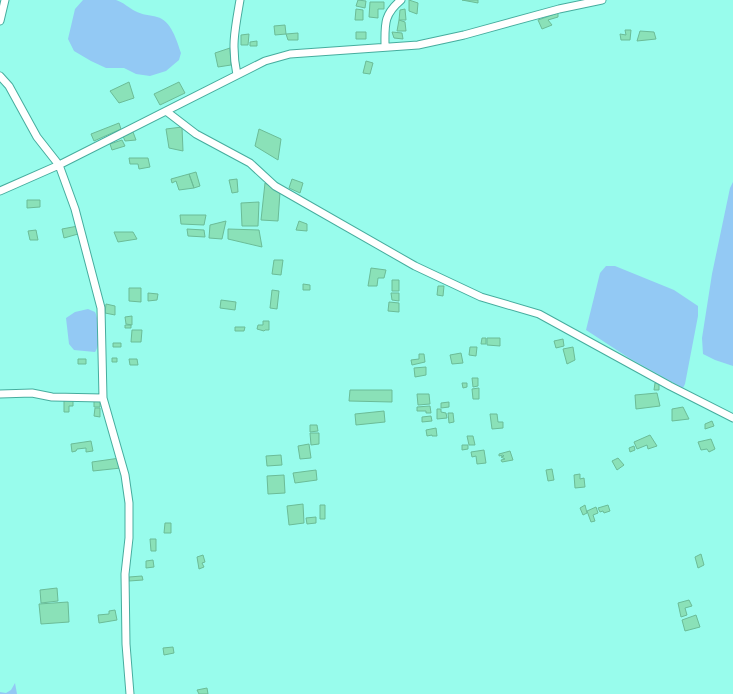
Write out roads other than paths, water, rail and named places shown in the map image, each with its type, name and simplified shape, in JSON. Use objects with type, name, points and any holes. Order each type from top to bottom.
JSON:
[{"type":"street","points":[[0,21],[5,0]]},
{"type":"street","points":[[237,75],[234,58],[234,37],[240,0]]},
{"type":"street","points":[[385,47],[385,28],[388,13],[391,8],[401,0]]},
{"type":"street","points":[[0,190],[59,165],[265,61],[290,54],[418,45],[464,35],[602,0]]},
{"type":"street","points":[[0,76],[9,86],[37,137],[59,165],[75,209],[101,308],[103,398],[125,475],[129,504],[129,538],[125,574],[126,644],[130,694]]},
{"type":"street","points":[[166,111],[196,134],[250,163],[275,186],[415,266],[481,297],[539,314],[670,386],[733,418]]},
{"type":"street","points":[[0,394],[32,393],[52,397],[103,398]]},
{"type":"water","points":[[83,0],[116,0],[133,10],[162,19],[173,32],[181,53],[179,60],[166,71],[150,76],[136,74],[124,68],[106,68],[74,51],[68,39],[75,9]]},
{"type":"water","points":[[733,182],[733,366],[703,354],[702,338],[712,274],[730,188]]},
{"type":"water","points":[[606,266],[615,266],[674,290],[698,306],[698,316],[683,388],[629,358],[586,330],[600,273]]},
{"type":"water","points":[[88,309],[95,312],[98,321],[99,338],[95,352],[74,350],[69,344],[66,318],[75,312]]},
{"type":"water","points":[[15,683],[17,694],[0,694],[0,692],[6,693],[11,690]]}]
